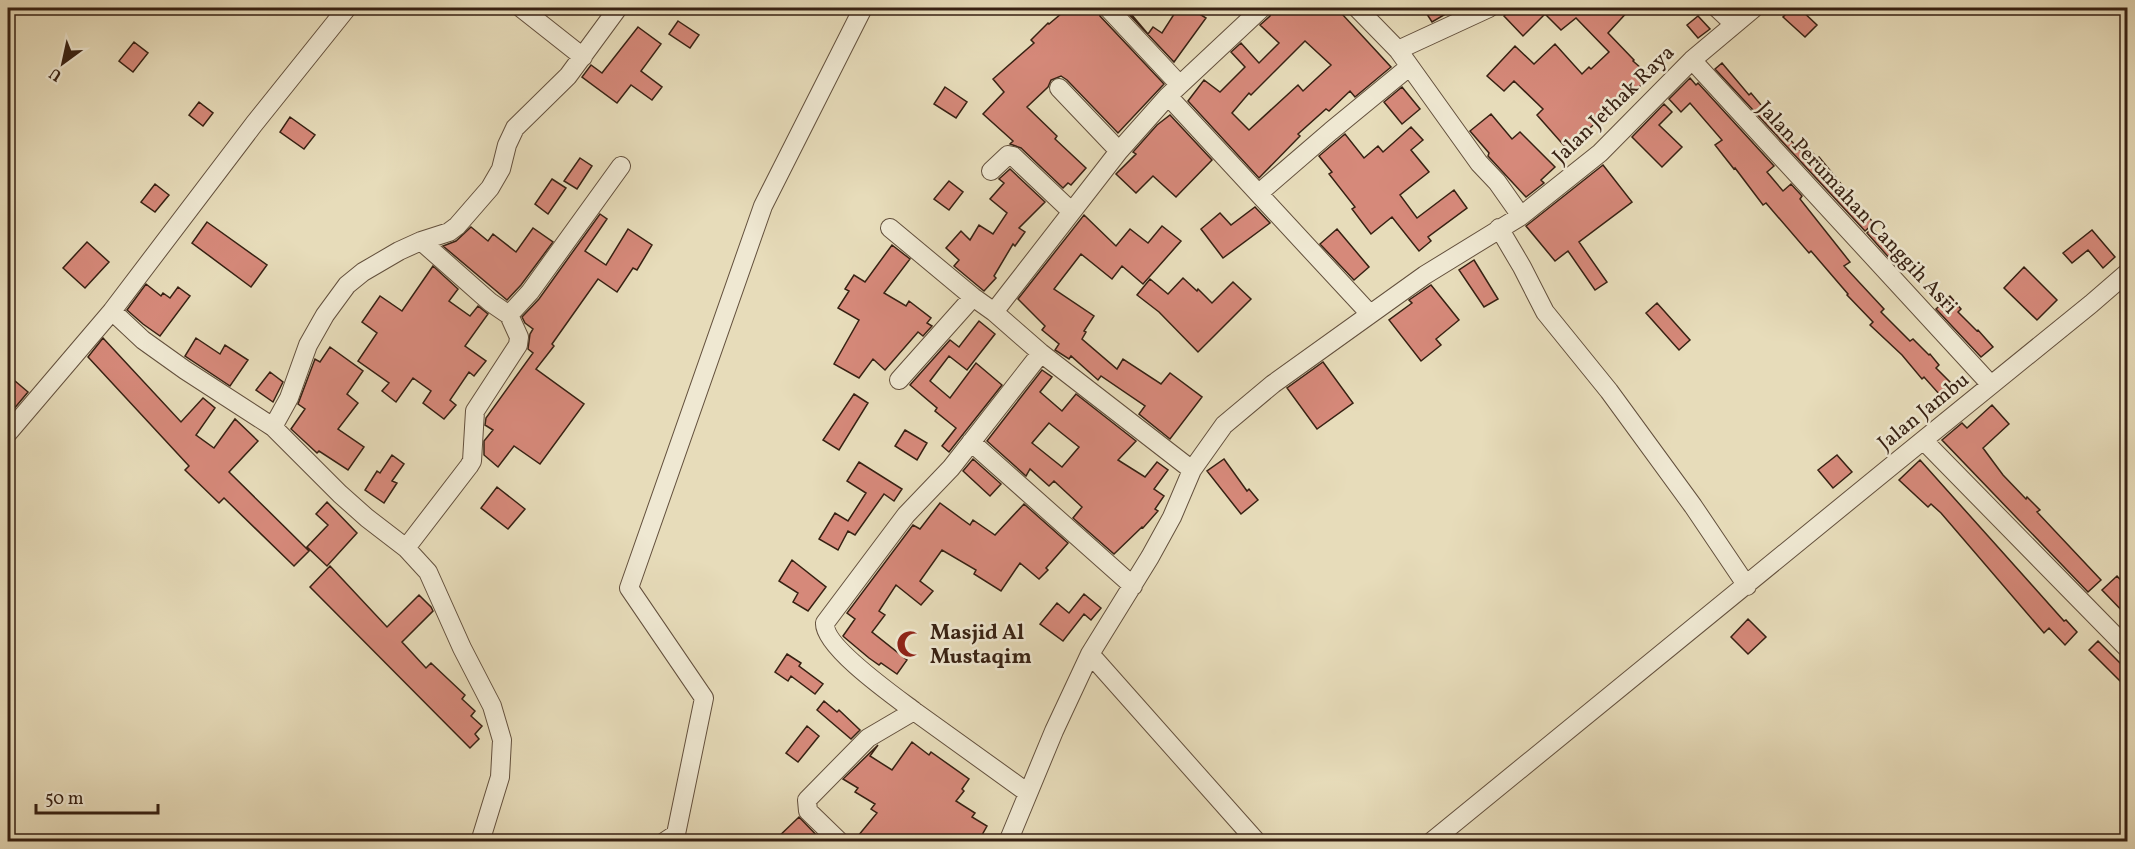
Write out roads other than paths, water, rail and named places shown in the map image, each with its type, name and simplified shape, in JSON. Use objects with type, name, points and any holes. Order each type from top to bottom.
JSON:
[{"type":"street","points":[[8,433],[112,311],[254,124],[347,8]]},
{"type":"street","points":[[521,8],[583,57]]},
{"type":"street","points":[[273,427],[292,392],[308,345],[347,285],[363,272],[422,241],[449,232],[457,226],[476,206],[501,169],[515,128],[568,76],[618,8]]},
{"type":"street","points":[[664,842],[676,834],[704,698],[629,588],[763,206],[863,8]]},
{"type":"street","points":[[1108,8],[1259,193],[1370,314]]},
{"type":"street","points":[[1358,8],[1398,50],[1521,216]]},
{"type":"street","points":[[1398,50],[1489,8]]},
{"type":"street","points":[[1717,8],[1734,24]]},
{"type":"street","name":"Jalan Jethak Raya","points":[[1008,842],[1090,654],[1133,586],[1172,517],[1192,470],[1224,425],[1273,384],[1425,275],[1521,216],[1600,153],[1692,60],[1754,8]]},
{"type":"street","points":[[994,312],[1119,151],[1174,90],[1253,10]]},
{"type":"street","name":"Jalan Perumahan Canggih Asri","points":[[1692,60],[1991,385]]},
{"type":"street","points":[[1259,193],[1409,67]]},
{"type":"street","points":[[1059,88],[1119,151]]},
{"type":"street","points":[[991,171],[1008,155],[1013,156],[1071,212]]},
{"type":"street","points":[[509,315],[530,292],[621,166]]},
{"type":"street","points":[[890,228],[1041,353],[1192,470]]},
{"type":"street","points":[[1499,228],[1545,312],[1694,506],[1747,586]]},
{"type":"street","points":[[406,548],[450,493],[472,461],[476,411],[518,345],[519,338],[509,315],[490,302],[422,241]]},
{"type":"street","name":"Jalan Jambu","points":[[1431,842],[1747,586],[2127,272]]},
{"type":"street","points":[[899,380],[973,297]]},
{"type":"street","points":[[112,311],[143,340],[273,427],[340,494],[406,548],[428,572],[462,648],[492,706],[502,740],[500,777],[480,842]]},
{"type":"street","points":[[1028,794],[869,677],[839,650],[825,629],[825,623],[906,515],[951,468],[1041,353]]},
{"type":"street","points":[[1924,441],[2127,649]]},
{"type":"street","points":[[971,442],[1133,586]]},
{"type":"street","points":[[1090,654],[1257,842]]},
{"type":"street","points":[[840,842],[808,811],[807,800],[868,738],[914,711]]},
{"type":"place","name":"Masjid Al Mustaqim","points":[[910,644]]}]
